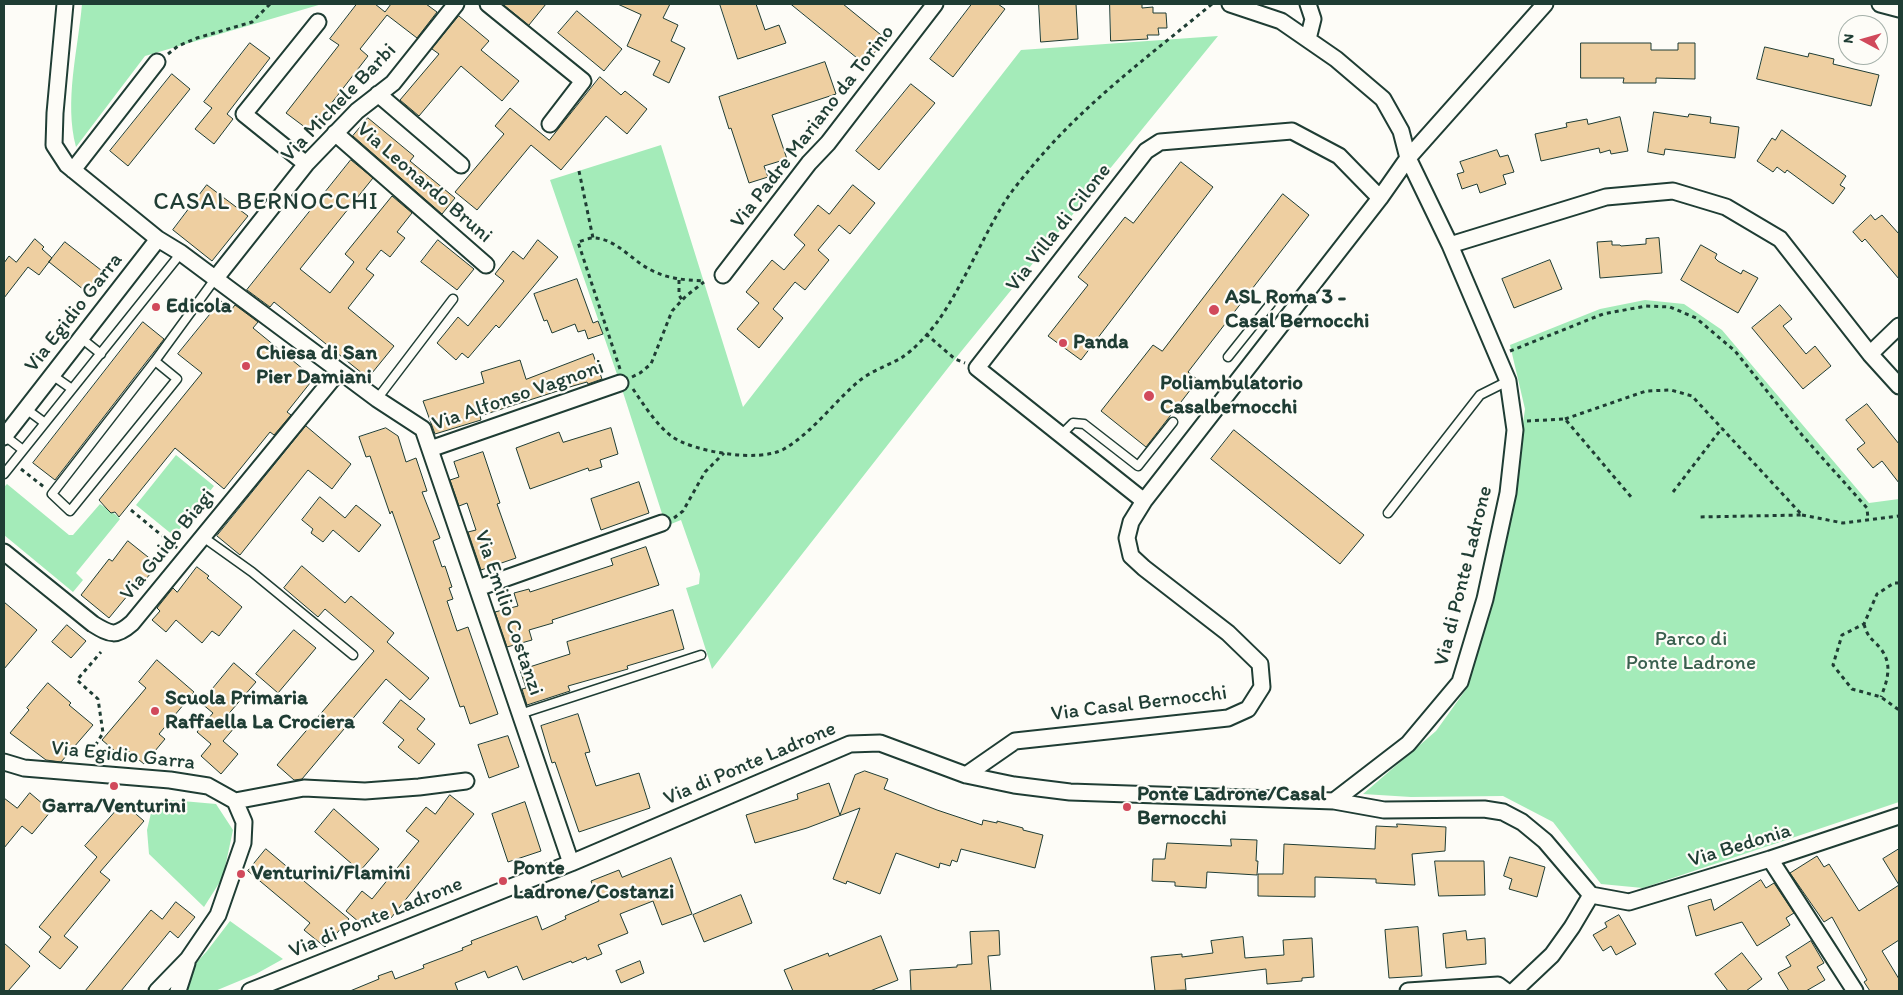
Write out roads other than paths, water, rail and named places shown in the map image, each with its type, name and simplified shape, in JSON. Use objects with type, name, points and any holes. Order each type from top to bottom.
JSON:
[{"type":"street","points":[[65,4],[55,112],[54,145],[67,165],[158,239],[215,278],[377,399]]},
{"type":"street","name":"Via Michele Barbi","points":[[215,278],[306,164],[357,111],[393,83],[456,4]]},
{"type":"street","points":[[488,4],[583,81],[550,124]]},
{"type":"street","name":"Via Padre Mariano da Torino","points":[[723,275],[935,4]]},
{"type":"street","name":"Via di Ponte Ladrone","points":[[250,991],[571,863],[850,744],[880,743],[966,775],[1014,785],[1070,792],[1334,802],[1408,744],[1460,682],[1485,599],[1508,493],[1515,430],[1508,381],[1450,245],[1408,158],[1400,131],[1383,99],[1336,59],[1281,21],[1230,4]]},
{"type":"street","points":[[1308,4],[1313,19],[1308,39]]},
{"type":"street","name":"Via Casal Bernocchi","points":[[966,775],[1015,741],[1228,718],[1248,709],[1262,686],[1260,664],[1228,633],[1131,556],[1127,538],[1131,522],[1144,502],[1380,198],[1408,158],[1545,4]]},
{"type":"street","points":[[1880,4],[1899,9]]},
{"type":"street","points":[[306,164],[244,114],[318,22]]},
{"type":"street","points":[[73,170],[157,62]]},
{"type":"street","points":[[378,94],[461,165]]},
{"type":"street","name":"Via Villa di Cilone","points":[[1061,435],[977,368],[1146,151],[1160,142],[1292,131],[1339,156],[1380,198]]},
{"type":"street","name":"Via Leonardo Bruni","points":[[335,133],[486,265]]},
{"type":"street","points":[[1450,245],[1606,197],[1673,191],[1726,207],[1780,239],[1870,354],[1899,386]]},
{"type":"street","name":"Via Egidio Garra","points":[[4,436],[158,239]]},
{"type":"street","points":[[1870,354],[1899,326]]},
{"type":"street","name":"Via Guido Biagi","points":[[4,552],[93,624],[108,633],[121,632],[132,623],[339,371]]},
{"type":"street","name":"Via Alfonso Vagnoni","points":[[430,449],[623,382]]},
{"type":"street","name":"Via Emilio Costanzi","points":[[377,399],[423,429],[571,863]]},
{"type":"street","points":[[1061,435],[1144,502]]},
{"type":"street","points":[[478,588],[665,522]]},
{"type":"street","name":"Via Egidio Garra","points":[[4,762],[24,768],[170,780],[208,786],[235,801]]},
{"type":"street","points":[[157,991],[188,959],[218,915],[243,843],[244,822],[235,801],[304,788],[365,790],[419,787],[466,781]]},
{"type":"street","points":[[1334,802],[1384,810],[1484,809],[1503,812],[1522,822],[1545,841],[1591,895],[1572,927],[1552,955],[1514,991]]},
{"type":"street","name":"Via Bedonia","points":[[1591,895],[1629,902],[1770,859],[1899,816]]},
{"type":"street","points":[[1770,859],[1851,990]]},
{"type":"street","points":[[178,991],[188,959]]},
{"type":"street","points":[[1408,991],[1498,985],[1506,991]]},
{"type":"lane","points":[[4,474],[181,254]]},
{"type":"lane","points":[[155,361],[177,379],[70,511],[52,494],[155,361],[215,278]]},
{"type":"lane","points":[[377,399],[453,299]]},
{"type":"lane","points":[[1228,357],[1272,302]]},
{"type":"lane","points":[[81,338],[101,354]]},
{"type":"lane","points":[[52,375],[72,389]]},
{"type":"lane","points":[[1388,513],[1480,395],[1508,381]]},
{"type":"lane","points":[[26,409],[45,423]]},
{"type":"lane","points":[[1061,435],[1073,423],[1084,424],[1138,466],[1173,422]]},
{"type":"lane","points":[[4,436],[24,450]]},
{"type":"lane","points":[[203,537],[252,572],[353,655]]},
{"type":"lane","points":[[520,714],[701,655]]},
{"type":"place","name":"Edicola","points":[[156,307]]},
{"type":"place","name":"ASL Roma 3 - Casal Bernocchi","points":[[1214,310]]},
{"type":"place","name":"Panda","points":[[1063,343]]},
{"type":"place","name":"Chiesa di San Pier Damiani","points":[[246,366]]},
{"type":"place","name":"Poliambulatorio Casalbernocchi","points":[[1149,396]]},
{"type":"place","name":"Scuola Primaria Raffaella La Crociera","points":[[155,711]]},
{"type":"place","name":"Garra/Venturini","points":[[114,786]]},
{"type":"place","name":"Ponte Ladrone/Casal Bernocchi","points":[[1127,807]]},
{"type":"place","name":"Venturini/Flamini","points":[[241,874]]},
{"type":"place","name":"Ponte Ladrone/Costanzi","points":[[503,881]]},
{"type":"district","name":"CASAL BERNOCCHI","points":[[266,203]]},
{"type":"park label","name":"Parco di Ponte Ladrone","points":[[1691,652]]}]
